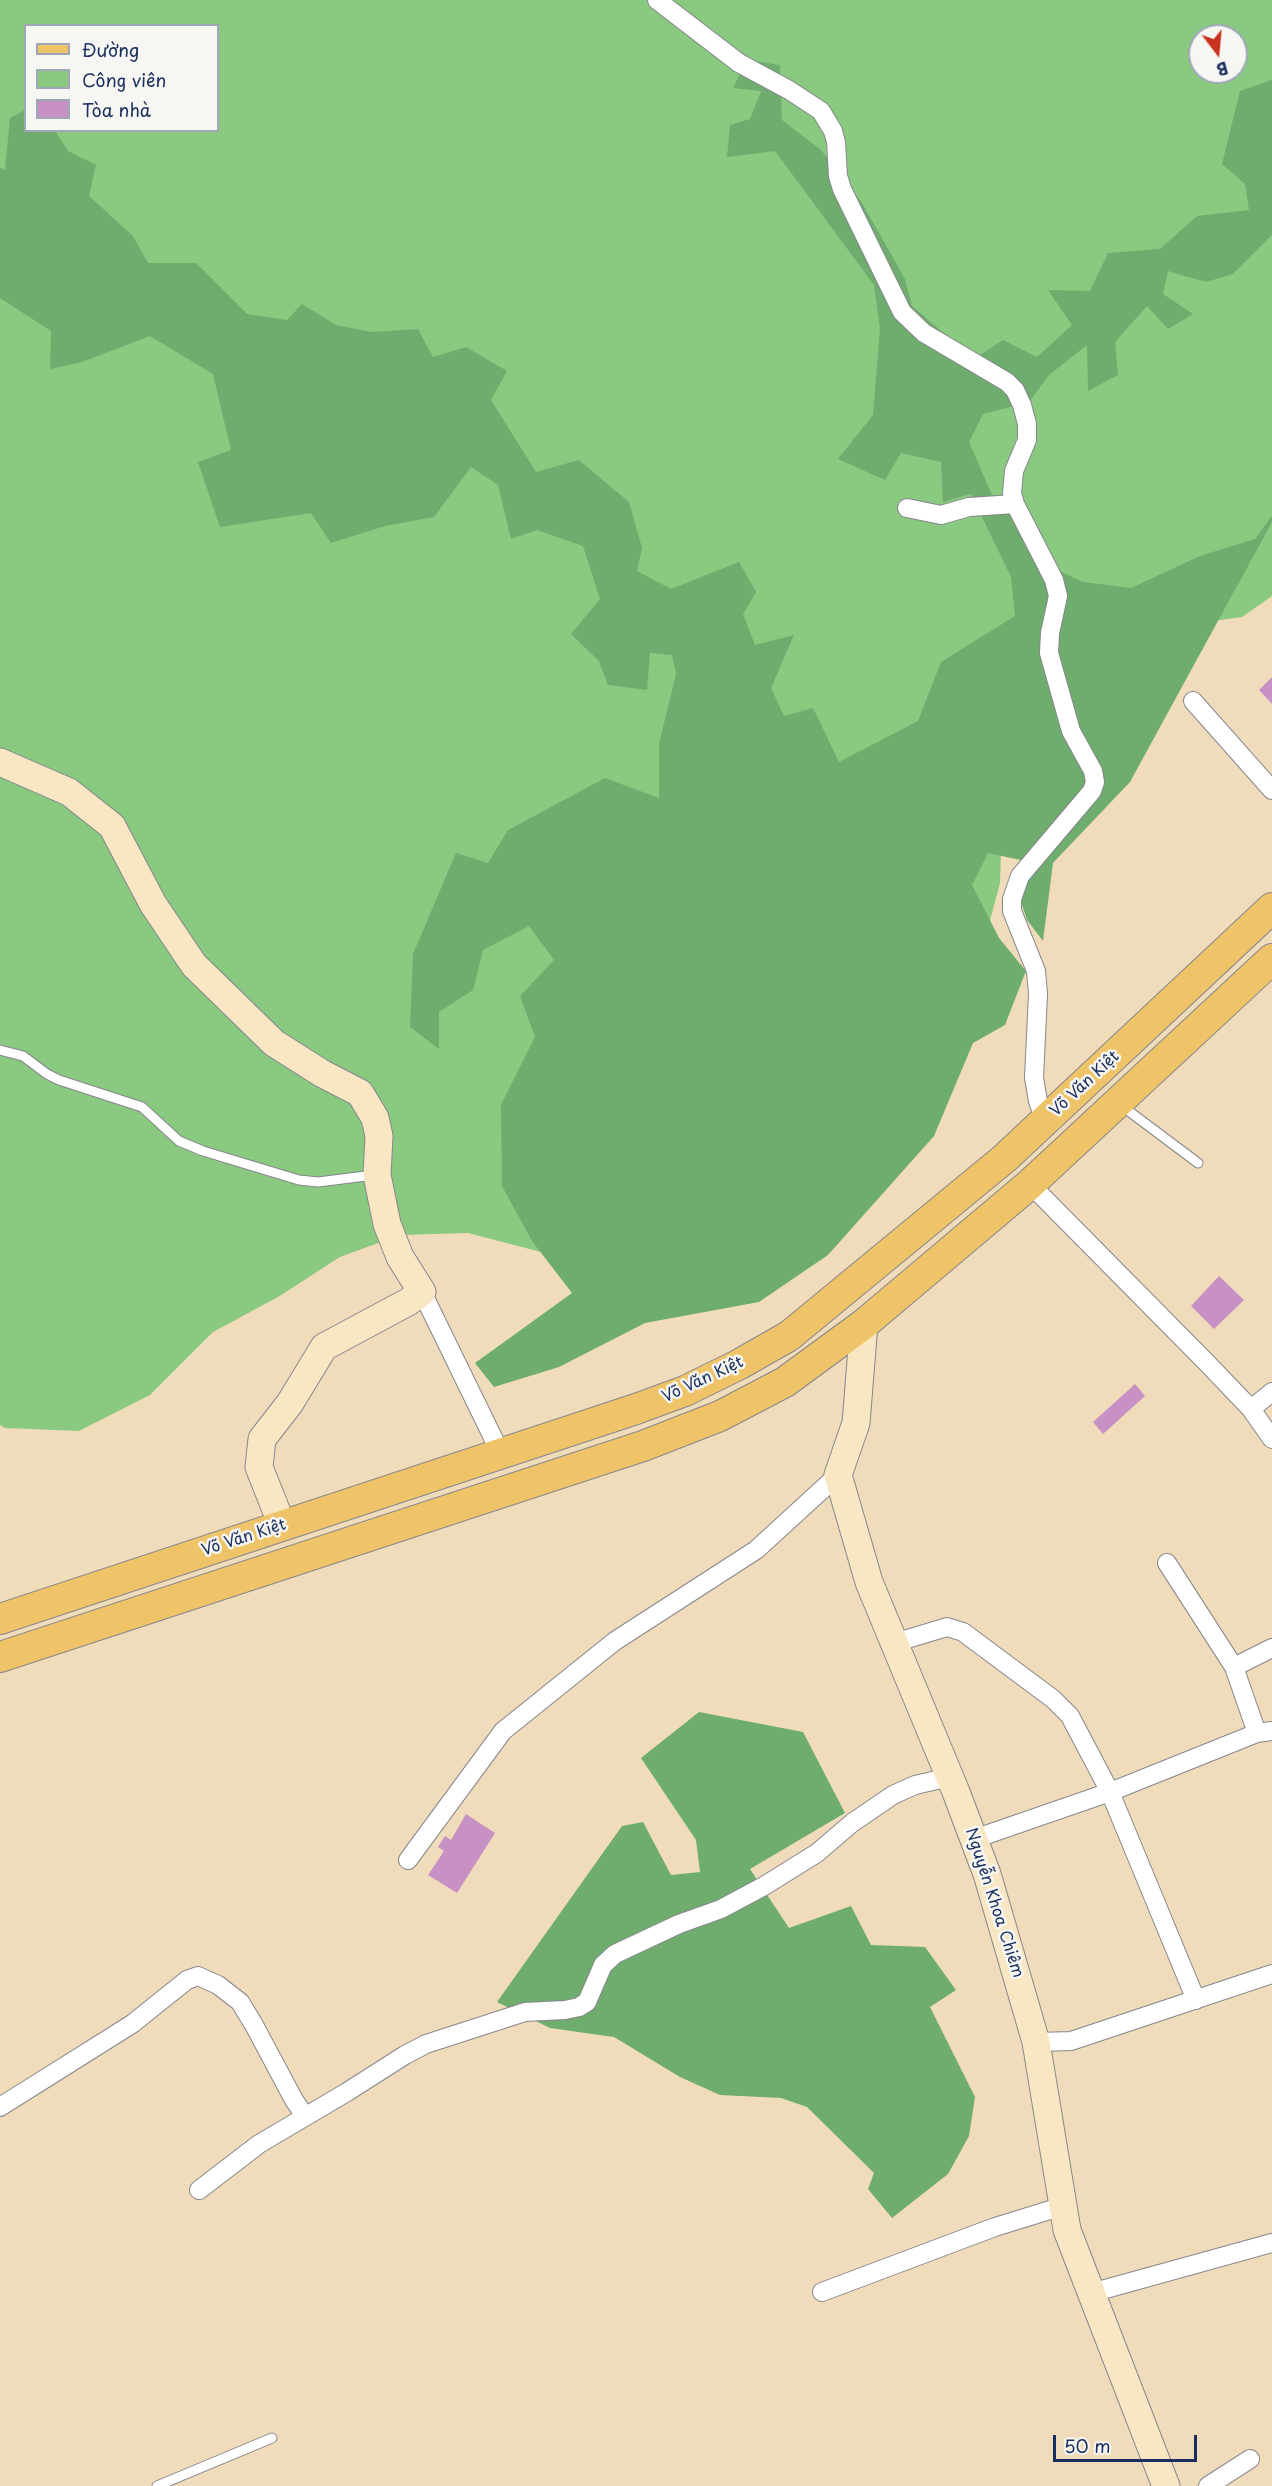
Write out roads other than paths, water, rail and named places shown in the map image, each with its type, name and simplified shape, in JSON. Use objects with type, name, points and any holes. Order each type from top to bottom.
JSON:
[{"type":"main road","name":"Võ Văn Kiệt","points":[[0,1618],[636,1409],[685,1391],[738,1365],[789,1336],[1005,1158],[1272,908]]},
{"type":"main road","points":[[0,1657],[643,1446],[720,1416],[785,1382],[864,1324],[1030,1184],[1272,959]]},
{"type":"main road","points":[[840,1295],[864,1324]]},
{"type":"main road","points":[[282,1525],[292,1561]]},
{"type":"street","points":[[657,0],[739,63],[789,90],[820,111],[827,120],[836,142],[838,176],[842,189],[902,312],[924,333],[1007,382],[1015,390],[1027,424],[1027,440],[1014,471],[1012,484],[1015,504],[1054,580],[1058,596],[1050,633],[1049,653],[1068,722],[1093,771],[1095,783],[1092,791],[1020,876],[1012,899],[1012,911],[1036,971],[1038,994],[1034,1078],[1038,1101],[1045,1121]]},
{"type":"street","points":[[908,508],[941,515],[969,507],[1015,504]]},
{"type":"street","points":[[1193,701],[1272,790]]},
{"type":"street","points":[[0,762],[69,792],[112,826],[153,904],[194,965],[274,1043],[323,1074],[360,1093],[375,1118],[379,1136],[377,1175],[387,1224],[400,1257],[422,1292],[500,1452]]},
{"type":"street","points":[[1030,1184],[1251,1409],[1272,1439]]},
{"type":"street","points":[[282,1525],[259,1467],[262,1439],[291,1403],[324,1347],[408,1302],[422,1292]]},
{"type":"street","points":[[408,1860],[503,1731],[615,1641],[756,1550],[838,1474],[856,1423],[864,1324]]},
{"type":"street","points":[[1251,1409],[1272,1392]]},
{"type":"street","name":"Nguyễn Khoa Chiêm","points":[[838,1474],[869,1582],[950,1777],[987,1874],[1036,2042],[1067,2230],[1166,2486]]},
{"type":"street","points":[[974,1839],[1110,1792],[1264,1732],[1234,1667],[1167,1563]]},
{"type":"street","points":[[894,1643],[947,1627],[963,1632],[1063,1707],[1078,1727],[1110,1792],[1196,2000]]},
{"type":"street","points":[[1234,1667],[1272,1648]]},
{"type":"street","points":[[199,2190],[259,2144],[426,2044],[525,2012],[579,2007],[587,2002],[603,1965],[615,1954],[679,1924],[721,1909],[764,1886],[817,1853],[852,1823],[893,1795],[915,1785],[950,1777]]},
{"type":"street","points":[[1036,2042],[1071,2041],[1272,1974]]},
{"type":"street","points":[[0,2107],[132,2024],[187,1980],[198,1976],[218,1985],[240,2002],[305,2116]]},
{"type":"street","points":[[822,2292],[995,2226],[1063,2206]]},
{"type":"street","points":[[1091,2294],[1272,2243]]},
{"type":"street","points":[[1208,2486],[1250,2459]]},
{"type":"lane","points":[[0,1050],[23,1056],[59,1080],[142,1107],[179,1140],[203,1151],[299,1180],[318,1182],[377,1175]]},
{"type":"lane","points":[[1118,1102],[1198,1163]]},
{"type":"lane","points":[[157,2486],[272,2438]]}]
